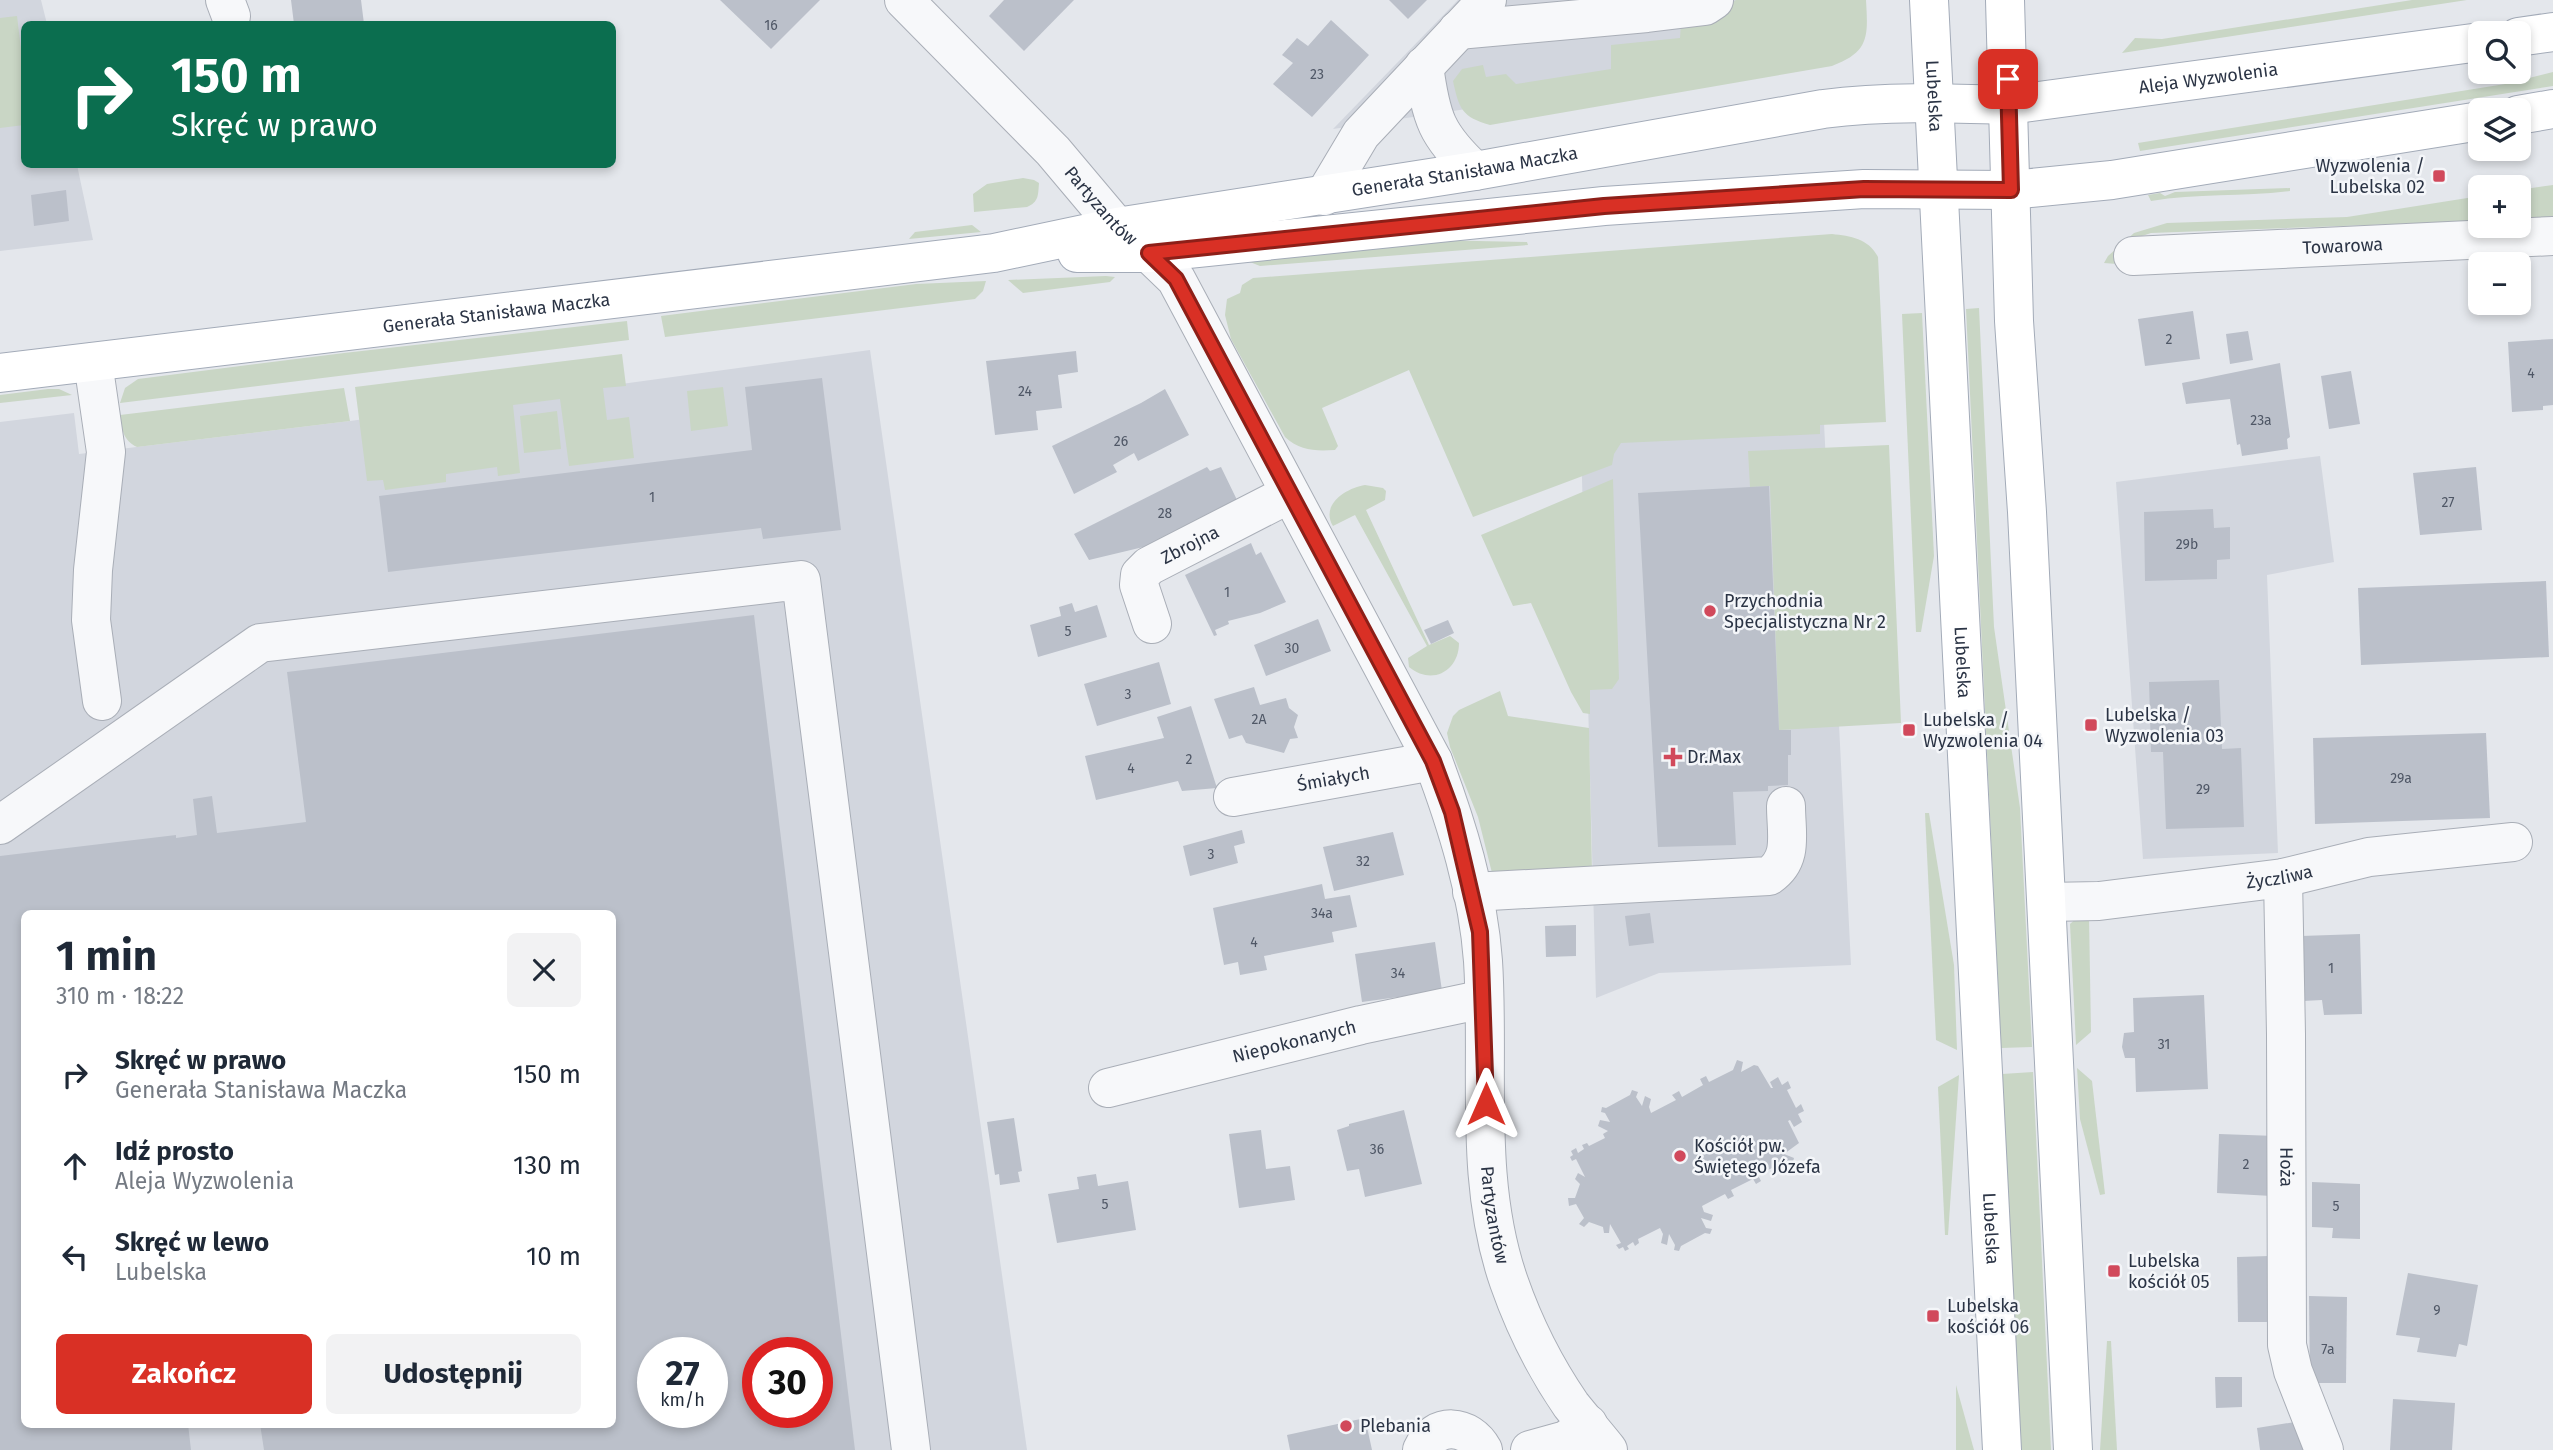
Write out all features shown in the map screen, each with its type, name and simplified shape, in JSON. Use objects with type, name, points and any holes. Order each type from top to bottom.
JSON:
[{"type":"main road","name":"Lubelska","points":[[1929,0],[2002,1450]]},
{"type":"main road","points":[[2005,0],[2013,311],[2027,512],[2073,1450]]},
{"type":"main road","points":[[2531,35],[2553,32]]},
{"type":"main road","name":"Aleja Wyzwolenia","points":[[1936,103],[2009,105],[2468,44]]},
{"type":"main road","name":"Generała Stanisława Maczka","points":[[0,373],[994,253],[1116,228],[1475,171],[1823,109],[1856,105],[1936,103]]},
{"type":"main road","points":[[2531,113],[2553,109]]},
{"type":"main road","points":[[1938,189],[2011,190],[2112,180],[2468,123]]},
{"type":"main road","name":"Generała Stanisława Maczka","points":[[994,253],[1149,253],[1604,206],[1864,189],[1938,189]]},
{"type":"street","name":"Partyzantów","points":[[904,0],[1054,151],[1116,228],[1149,253],[1176,279],[1433,761],[1452,812],[1480,932],[1484,999],[1485,1157],[1492,1212],[1508,1280],[1532,1339],[1572,1405],[1598,1437]]},
{"type":"street","points":[[1324,196],[1361,134],[1487,0]]},
{"type":"street","points":[[1458,30],[1654,7],[1705,6],[1714,0]]},
{"type":"street","points":[[1424,66],[1429,103],[1436,125],[1443,138],[1475,171]]},
{"type":"street","name":"Towarowa","points":[[2133,256],[2553,236]]},
{"type":"street","points":[[93,362],[106,452],[93,570],[91,620],[102,701]]},
{"type":"street","name":"Zbrojna","points":[[1152,624],[1139,585],[1140,575],[1149,566],[1289,494]]},
{"type":"street","points":[[0,825],[260,643],[801,580],[911,1450]]},
{"type":"street","name":"Śmiałych","points":[[1233,797],[1433,761]]},
{"type":"street","points":[[1472,892],[1769,876],[1780,868],[1786,858],[1786,806]]},
{"type":"street","name":"Życzliwa","points":[[2047,902],[2098,901],[2283,878],[2369,857],[2513,842]]},
{"type":"street","name":"Hoża","points":[[2283,878],[2287,1345],[2293,1371],[2324,1450]]},
{"type":"street","name":"Niepokonanych","points":[[1108,1087],[1360,1025],[1484,999]]},
{"type":"street","points":[[1422,1450],[1431,1436],[1450,1429],[1470,1433],[1483,1450]]},
{"type":"street","points":[[1530,1450],[1566,1440],[1598,1437]]},
{"type":"shaded area","points":[[0,0],[41,0],[46,21],[21,21],[21,168],[78,168],[93,240],[0,251]]},
{"type":"shaded area","points":[[1458,0],[1777,0],[1580,92],[1333,129]]},
{"type":"shaded area","points":[[870,350],[1027,1450],[0,1450],[0,422],[74,413],[79,454],[350,421]]},
{"type":"shaded area","points":[[1822,383],[1851,965],[1659,973],[1596,998],[1580,404]]},
{"type":"shaded area","points":[[2320,456],[2334,562],[2267,575],[2278,853],[2143,859],[2116,482]]},
{"type":"green space","points":[[1736,0],[1866,0],[1867,24],[1864,41],[1854,55],[1832,66],[1490,125],[1473,119],[1463,110],[1457,99],[1453,81],[1462,69],[1483,65],[1486,77],[1506,74],[1516,84],[1611,69],[1611,45],[1680,38],[1681,23],[1702,20]]},
{"type":"green space","points":[[2412,0],[2467,0],[2122,53],[2135,38],[2162,39]]},
{"type":"green space","points":[[17,16],[21,49],[21,125],[0,128],[0,18]]},
{"type":"green space","points":[[2553,72],[2553,86],[2140,151],[2138,143],[2505,84],[2531,84],[2531,78]]},
{"type":"green space","points":[[1023,178],[1039,183],[1034,203],[1027,207],[974,212],[973,194],[987,184]]},
{"type":"green space","points":[[2553,185],[2553,219],[2531,220],[2531,188]]},
{"type":"green space","points":[[2290,188],[2290,191],[2273,193],[2151,201],[2148,195],[2160,193],[2165,196],[2175,192]]},
{"type":"green space","points":[[2468,198],[2468,221],[2151,233],[2139,237],[2117,264],[2104,263],[2108,256],[2134,233],[2167,223],[2347,217]]},
{"type":"green space","points":[[972,225],[981,232],[909,239],[915,232]]},
{"type":"green space","points":[[1832,234],[1865,242],[1878,257],[1886,422],[1820,425],[1820,434],[1621,443],[1614,454],[1612,465],[1473,517],[1409,370],[1322,408],[1338,446],[1335,450],[1302,448],[1285,437],[1231,339],[1225,315],[1227,299],[1240,293],[1242,285],[1253,278]]},
{"type":"green space","points":[[1428,240],[1527,242],[1528,245],[1260,266],[1250,262]]},
{"type":"green space","points":[[1115,277],[1110,282],[1023,293],[1008,280]]},
{"type":"green space","points":[[986,281],[983,291],[975,299],[665,337],[661,316],[916,284]]},
{"type":"green space","points":[[1979,308],[1994,627],[2020,808],[2032,1047],[2001,1048],[1966,309]]},
{"type":"green space","points":[[1922,313],[1934,556],[1921,632],[1916,632],[1902,314]]},
{"type":"green space","points":[[627,321],[629,340],[120,403],[125,388],[138,379]]},
{"type":"green space","points":[[622,354],[626,386],[603,388],[607,420],[629,417],[634,458],[569,466],[560,399],[513,405],[520,473],[498,476],[497,467],[446,474],[446,482],[385,490],[383,480],[367,481],[355,387]]},
{"type":"green space","points":[[723,387],[728,426],[691,431],[687,391]]},
{"type":"green space","points":[[344,388],[350,421],[137,447],[124,434],[120,415]]},
{"type":"green space","points":[[59,389],[72,395],[0,403],[0,395]]},
{"type":"green space","points":[[557,411],[561,449],[524,453],[520,416]]},
{"type":"green space","points":[[1889,445],[1901,723],[1779,730],[1770,486],[1750,487],[1748,451]]},
{"type":"green space","points":[[1613,479],[1619,679],[1612,689],[1590,690],[1590,714],[1583,713],[1571,692],[1531,603],[1513,606],[1481,535]]},
{"type":"green space","points":[[1365,485],[1386,491],[1385,500],[1366,510],[1429,645],[1450,636],[1459,643],[1454,661],[1443,673],[1427,675],[1409,667],[1408,658],[1427,646],[1355,515],[1333,526],[1330,518],[1332,505],[1343,494]]},
{"type":"green space","points":[[1500,691],[1508,716],[1589,728],[1592,872],[1494,881],[1478,817],[1447,733],[1453,716],[1459,710]]},
{"type":"green space","points":[[1925,813],[1929,813],[1954,965],[1957,1050],[1936,1040]]},
{"type":"green space","points":[[2089,916],[2091,1032],[2076,1045],[2070,924],[2078,917]]},
{"type":"green space","points":[[2077,1068],[2092,1081],[2105,1194],[2100,1195],[2080,1119]]},
{"type":"green space","points":[[2033,1072],[2051,1450],[2021,1450],[2002,1074]]},
{"type":"green space","points":[[1959,1075],[1948,1235],[1945,1235],[1938,1087]]},
{"type":"green space","points":[[2107,1341],[2111,1341],[2117,1450],[2100,1450]]},
{"type":"green space","points":[[1956,1385],[1974,1450],[1956,1450]]},
{"type":"building","points":[[291,0],[361,0],[364,21],[294,21]]},
{"type":"building","points":[[720,0],[820,0],[771,49]]},
{"type":"building","points":[[1004,0],[1074,0],[1024,51],[989,16]]},
{"type":"building","points":[[1389,0],[1427,0],[1408,19]]},
{"type":"building","points":[[1331,20],[1369,55],[1312,117],[1273,84],[1293,63],[1282,55],[1297,38],[1308,46]]},
{"type":"building","points":[[66,190],[69,221],[34,226],[31,195]]},
{"type":"building","points":[[2193,311],[2200,359],[2145,366],[2138,319]]},
{"type":"building","points":[[2248,331],[2253,360],[2230,364],[2226,334]]},
{"type":"building","points":[[2553,339],[2553,405],[2543,406],[2543,410],[2512,412],[2508,342]]},
{"type":"building","points":[[1076,351],[1078,372],[1058,375],[1062,408],[1036,411],[1038,430],[995,435],[986,361]]},
{"type":"building","points":[[2280,363],[2290,437],[2287,439],[2288,449],[2242,456],[2240,444],[2237,445],[2230,399],[2186,404],[2182,383]]},
{"type":"building","points":[[2351,371],[2360,424],[2329,429],[2321,376]]},
{"type":"building","points":[[822,378],[841,530],[763,539],[761,528],[388,572],[379,496],[752,450],[745,387]]},
{"type":"building","points":[[1165,389],[1189,435],[1138,461],[1134,453],[1113,465],[1117,472],[1074,494],[1052,446]]},
{"type":"building","points":[[1207,467],[1210,471],[1221,467],[1237,500],[1160,543],[1089,560],[1074,534]]},
{"type":"building","points":[[2476,467],[2482,530],[2420,535],[2413,473]]},
{"type":"building","name":"Przychodnia Specjalistyczna Nr 2","points":[[1769,486],[1779,730],[1791,730],[1788,785],[1768,786],[1768,791],[1733,792],[1736,845],[1658,847],[1638,493]]},
{"type":"building","points":[[2213,509],[2214,528],[2230,527],[2230,559],[2217,560],[2217,579],[2145,581],[2144,512]]},
{"type":"building","points":[[1251,543],[1256,555],[1261,552],[1286,602],[1260,613],[1228,621],[1229,624],[1215,630],[1217,635],[1214,636],[1185,575]]},
{"type":"building","points":[[2546,581],[2549,657],[2361,665],[2358,588]]},
{"type":"building","points":[[1072,603],[1075,612],[1097,605],[1107,637],[1038,657],[1030,625],[1061,616],[1059,607]]},
{"type":"building","points":[[754,615],[855,1450],[264,1450],[261,1428],[616,1428],[616,910],[21,910],[21,1428],[188,1428],[191,1450],[0,1450],[0,856],[176,835],[176,838],[197,835],[193,799],[212,796],[217,833],[306,822],[287,672]]},
{"type":"building","points":[[1318,619],[1331,651],[1266,676],[1254,645]]},
{"type":"building","points":[[1448,620],[1454,633],[1431,644],[1424,630]]},
{"type":"building","points":[[1159,662],[1171,704],[1097,726],[1084,684]]},
{"type":"building","points":[[2219,680],[2222,749],[2241,748],[2244,827],[2166,829],[2163,752],[2151,752],[2149,682]]},
{"type":"building","points":[[1254,687],[1260,705],[1286,698],[1289,708],[1298,715],[1294,727],[1298,738],[1290,739],[1284,753],[1246,743],[1242,735],[1229,739],[1214,699]]},
{"type":"building","points":[[1191,706],[1217,788],[1182,791],[1178,781],[1096,800],[1085,756],[1164,738],[1157,717]]},
{"type":"building","points":[[2486,733],[2490,818],[2315,824],[2313,738]]},
{"type":"building","points":[[1242,830],[1245,843],[1234,846],[1238,863],[1190,876],[1183,846]]},
{"type":"building","points":[[1393,832],[1404,875],[1334,891],[1323,847]]},
{"type":"building","points":[[1322,884],[1325,899],[1350,895],[1357,927],[1332,932],[1334,942],[1264,956],[1267,970],[1240,975],[1238,962],[1224,965],[1213,908]]},
{"type":"building","points":[[1650,913],[1654,943],[1629,946],[1625,916]]},
{"type":"building","points":[[1576,925],[1576,956],[1546,957],[1545,926]]},
{"type":"building","points":[[2360,934],[2362,1014],[2324,1015],[2322,1000],[2303,1001],[2301,936]]},
{"type":"building","points":[[1435,942],[1442,991],[1362,1002],[1355,954]]},
{"type":"building","points":[[2204,995],[2208,1089],[2136,1092],[2135,1058],[2125,1058],[2122,1047],[2124,1033],[2134,1032],[2133,998]]},
{"type":"building","name":"Kościół pw. Świętego Józefa","points":[[1737,1060],[1743,1062],[1741,1072],[1754,1065],[1758,1066],[1771,1088],[1770,1082],[1778,1077],[1782,1085],[1788,1081],[1791,1088],[1787,1090],[1796,1108],[1801,1104],[1804,1111],[1798,1114],[1802,1122],[1794,1127],[1790,1120],[1788,1121],[1799,1143],[1784,1154],[1794,1158],[1792,1165],[1784,1162],[1758,1175],[1761,1181],[1756,1184],[1753,1179],[1731,1190],[1734,1196],[1728,1199],[1725,1194],[1702,1206],[1704,1212],[1713,1215],[1711,1221],[1701,1218],[1706,1228],[1712,1229],[1710,1234],[1705,1233],[1681,1246],[1679,1251],[1674,1250],[1675,1245],[1669,1234],[1667,1245],[1661,1243],[1663,1234],[1660,1228],[1638,1239],[1639,1243],[1635,1246],[1633,1242],[1625,1251],[1623,1247],[1619,1249],[1616,1245],[1621,1243],[1610,1224],[1609,1233],[1604,1233],[1603,1227],[1589,1222],[1584,1227],[1579,1224],[1584,1218],[1576,1204],[1569,1206],[1568,1198],[1575,1198],[1580,1184],[1575,1179],[1578,1173],[1585,1177],[1576,1159],[1572,1161],[1571,1151],[1576,1148],[1578,1153],[1584,1149],[1582,1145],[1587,1143],[1589,1146],[1605,1138],[1603,1134],[1608,1131],[1598,1126],[1600,1120],[1610,1122],[1605,1113],[1601,1112],[1602,1107],[1606,1108],[1630,1095],[1632,1090],[1638,1092],[1636,1097],[1642,1106],[1645,1096],[1651,1099],[1651,1113],[1676,1100],[1672,1095],[1679,1091],[1682,1097],[1703,1085],[1700,1079],[1706,1076],[1709,1082],[1733,1070]]},
{"type":"building","points":[[1404,1110],[1422,1184],[1365,1197],[1359,1169],[1347,1171],[1337,1130],[1349,1124]]},
{"type":"building","points":[[1014,1118],[1022,1171],[1018,1172],[1020,1182],[1000,1185],[999,1174],[995,1175],[987,1122]]},
{"type":"building","points":[[1261,1130],[1266,1169],[1290,1166],[1295,1200],[1239,1208],[1229,1134]]},
{"type":"building","points":[[2219,1134],[2276,1136],[2272,1196],[2217,1193]]},
{"type":"building","points":[[1096,1174],[1098,1186],[1128,1181],[1136,1230],[1057,1243],[1048,1194],[1079,1189],[1077,1177]]},
{"type":"building","points":[[2312,1182],[2360,1184],[2360,1239],[2332,1238],[2333,1228],[2312,1227]]},
{"type":"building","points":[[2269,1256],[2271,1322],[2238,1322],[2237,1257]]},
{"type":"building","points":[[2408,1273],[2478,1285],[2467,1346],[2459,1344],[2456,1357],[2417,1352],[2420,1338],[2396,1335]]},
{"type":"building","points":[[2309,1296],[2347,1297],[2346,1383],[2310,1383]]},
{"type":"building","points":[[2215,1377],[2242,1377],[2242,1407],[2216,1408]]},
{"type":"building","points":[[2393,1399],[2455,1403],[2452,1450],[2390,1450]]},
{"type":"building","name":"Plebania","points":[[1365,1418],[1372,1450],[1290,1450],[1287,1435]]},
{"type":"building","points":[[2301,1421],[2305,1450],[2260,1450],[2257,1428]]},
{"type":"place","name":"Wyzwolenia / Lubelska 02","points":[[2439,176]]},
{"type":"place","name":"Przychodnia Specjalistyczna Nr 2","points":[[1710,611]]},
{"type":"place","name":"Lubelska / Wyzwolenia 03","points":[[2091,725]]},
{"type":"place","name":"Lubelska / Wyzwolenia 04","points":[[1909,730]]},
{"type":"place","name":"Dr.Max","points":[[1673,757]]},
{"type":"place","name":"Kościół pw. Świętego Józefa","points":[[1680,1156]]},
{"type":"place","name":"Lubelska kościół 05","points":[[2114,1271]]},
{"type":"place","name":"Lubelska kościół 06","points":[[1933,1316]]},
{"type":"place","name":"Plebania","points":[[1346,1426]]},
{"type":"route","points":[[1486,1104],[1480,932],[1452,812],[1433,761],[1176,279],[1149,253],[1604,206],[1864,189],[2011,190],[2008,79]]}]
